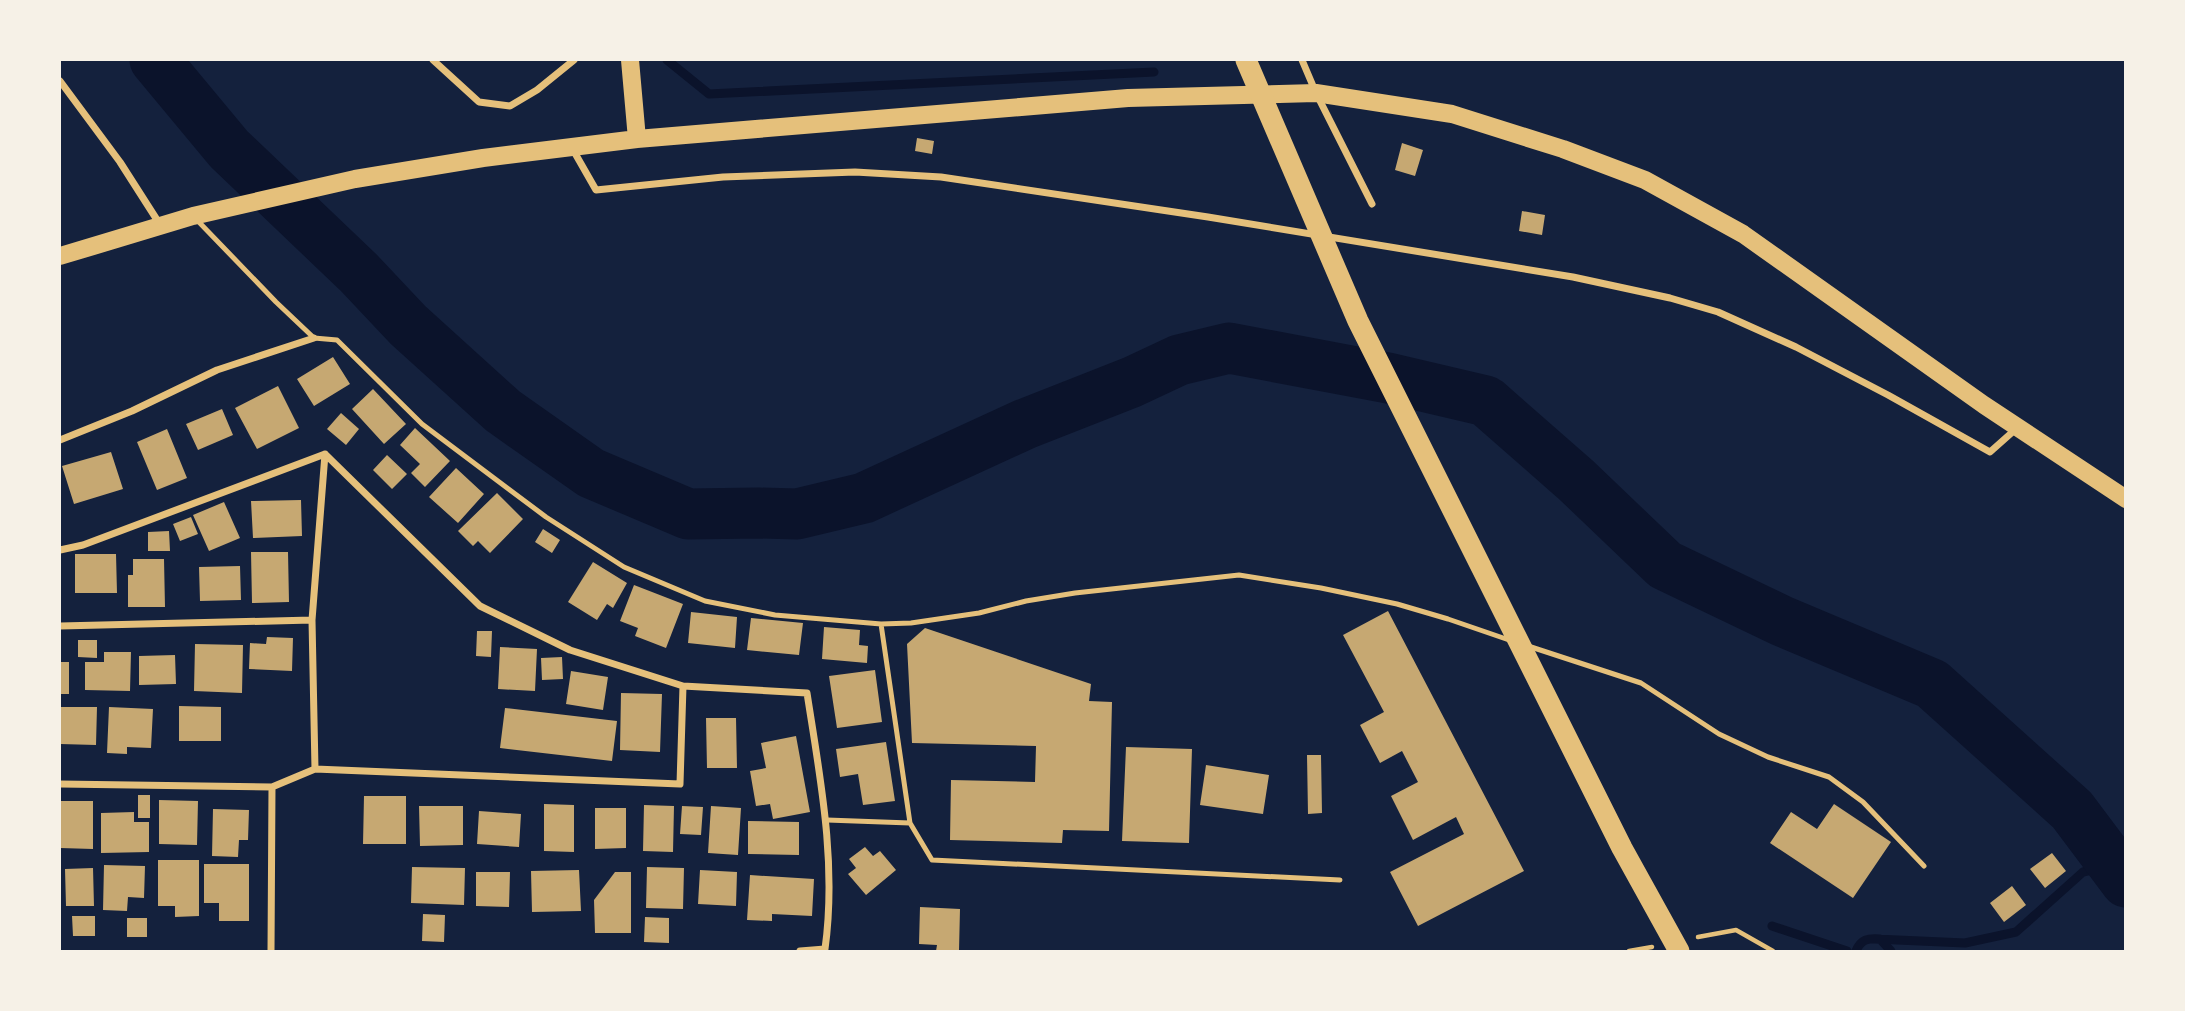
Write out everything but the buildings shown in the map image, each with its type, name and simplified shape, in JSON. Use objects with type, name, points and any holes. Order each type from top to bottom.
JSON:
[{"type":"highway","points":[[1246,60],[1358,321],[1622,848],[1679,951]]},
{"type":"main road","points":[[630,60],[637,139]]},
{"type":"main road","points":[[60,257],[193,216],[355,179],[483,158],[637,139],[1128,98],[1316,93],[1452,114],[1563,149],[1645,180],[1743,234],[2017,428],[2126,499]]},
{"type":"street","points":[[433,60],[479,102],[510,106],[537,90],[574,60]]},
{"type":"street","points":[[1302,60],[1373,204]]},
{"type":"street","points":[[60,81],[120,162],[162,227]]},
{"type":"street","points":[[571,147],[596,190],[723,177],[855,172],[941,177],[1573,277],[1670,298],[1718,312],[1819,359],[1990,452],[2017,428]]},
{"type":"street","points":[[60,440],[132,411],[217,370],[314,338]]},
{"type":"street","points":[[60,550],[83,545],[325,454]]},
{"type":"street","points":[[316,769],[312,620],[325,454]]},
{"type":"street","points":[[325,454],[480,606],[570,649],[682,686],[807,693],[827,820],[830,914],[824,949],[800,951]]},
{"type":"street","points":[[60,626],[312,620]]},
{"type":"street","points":[[60,784],[272,787],[316,769],[680,784],[682,686]]},
{"type":"street","points":[[271,951],[272,787]]},
{"type":"lane","points":[[193,216],[276,303],[314,338],[337,340],[422,424],[546,517],[624,567],[705,601],[775,615],[881,624],[911,623],[979,613],[1026,601],[1075,593],[1239,575],[1397,604],[1641,683],[1719,734],[1768,757],[1829,777],[1863,802],[1924,866]]},
{"type":"lane","points":[[881,624],[911,823],[932,860],[1340,880]]},
{"type":"lane","points":[[827,820],[911,823]]},
{"type":"waterway","points":[[155,60],[229,149],[359,273],[408,325],[503,411],[591,473],[688,514],[797,514],[864,498],[1025,424],[1132,382],[1179,360],[1229,348],[1388,378],[1486,401],[1576,480],[1665,565],[1782,621],[1932,684],[2072,810],[2126,882]]},
{"type":"waterway","points":[[667,60],[709,94],[1154,72]]},
{"type":"waterway","points":[[1875,939],[1965,943],[2016,932],[2083,872],[2113,865]]},
{"type":"waterway","points":[[1772,926],[1847,951]]},
{"type":"waterway","points":[[1856,951],[1868,939],[1880,939],[1891,951]]}]
